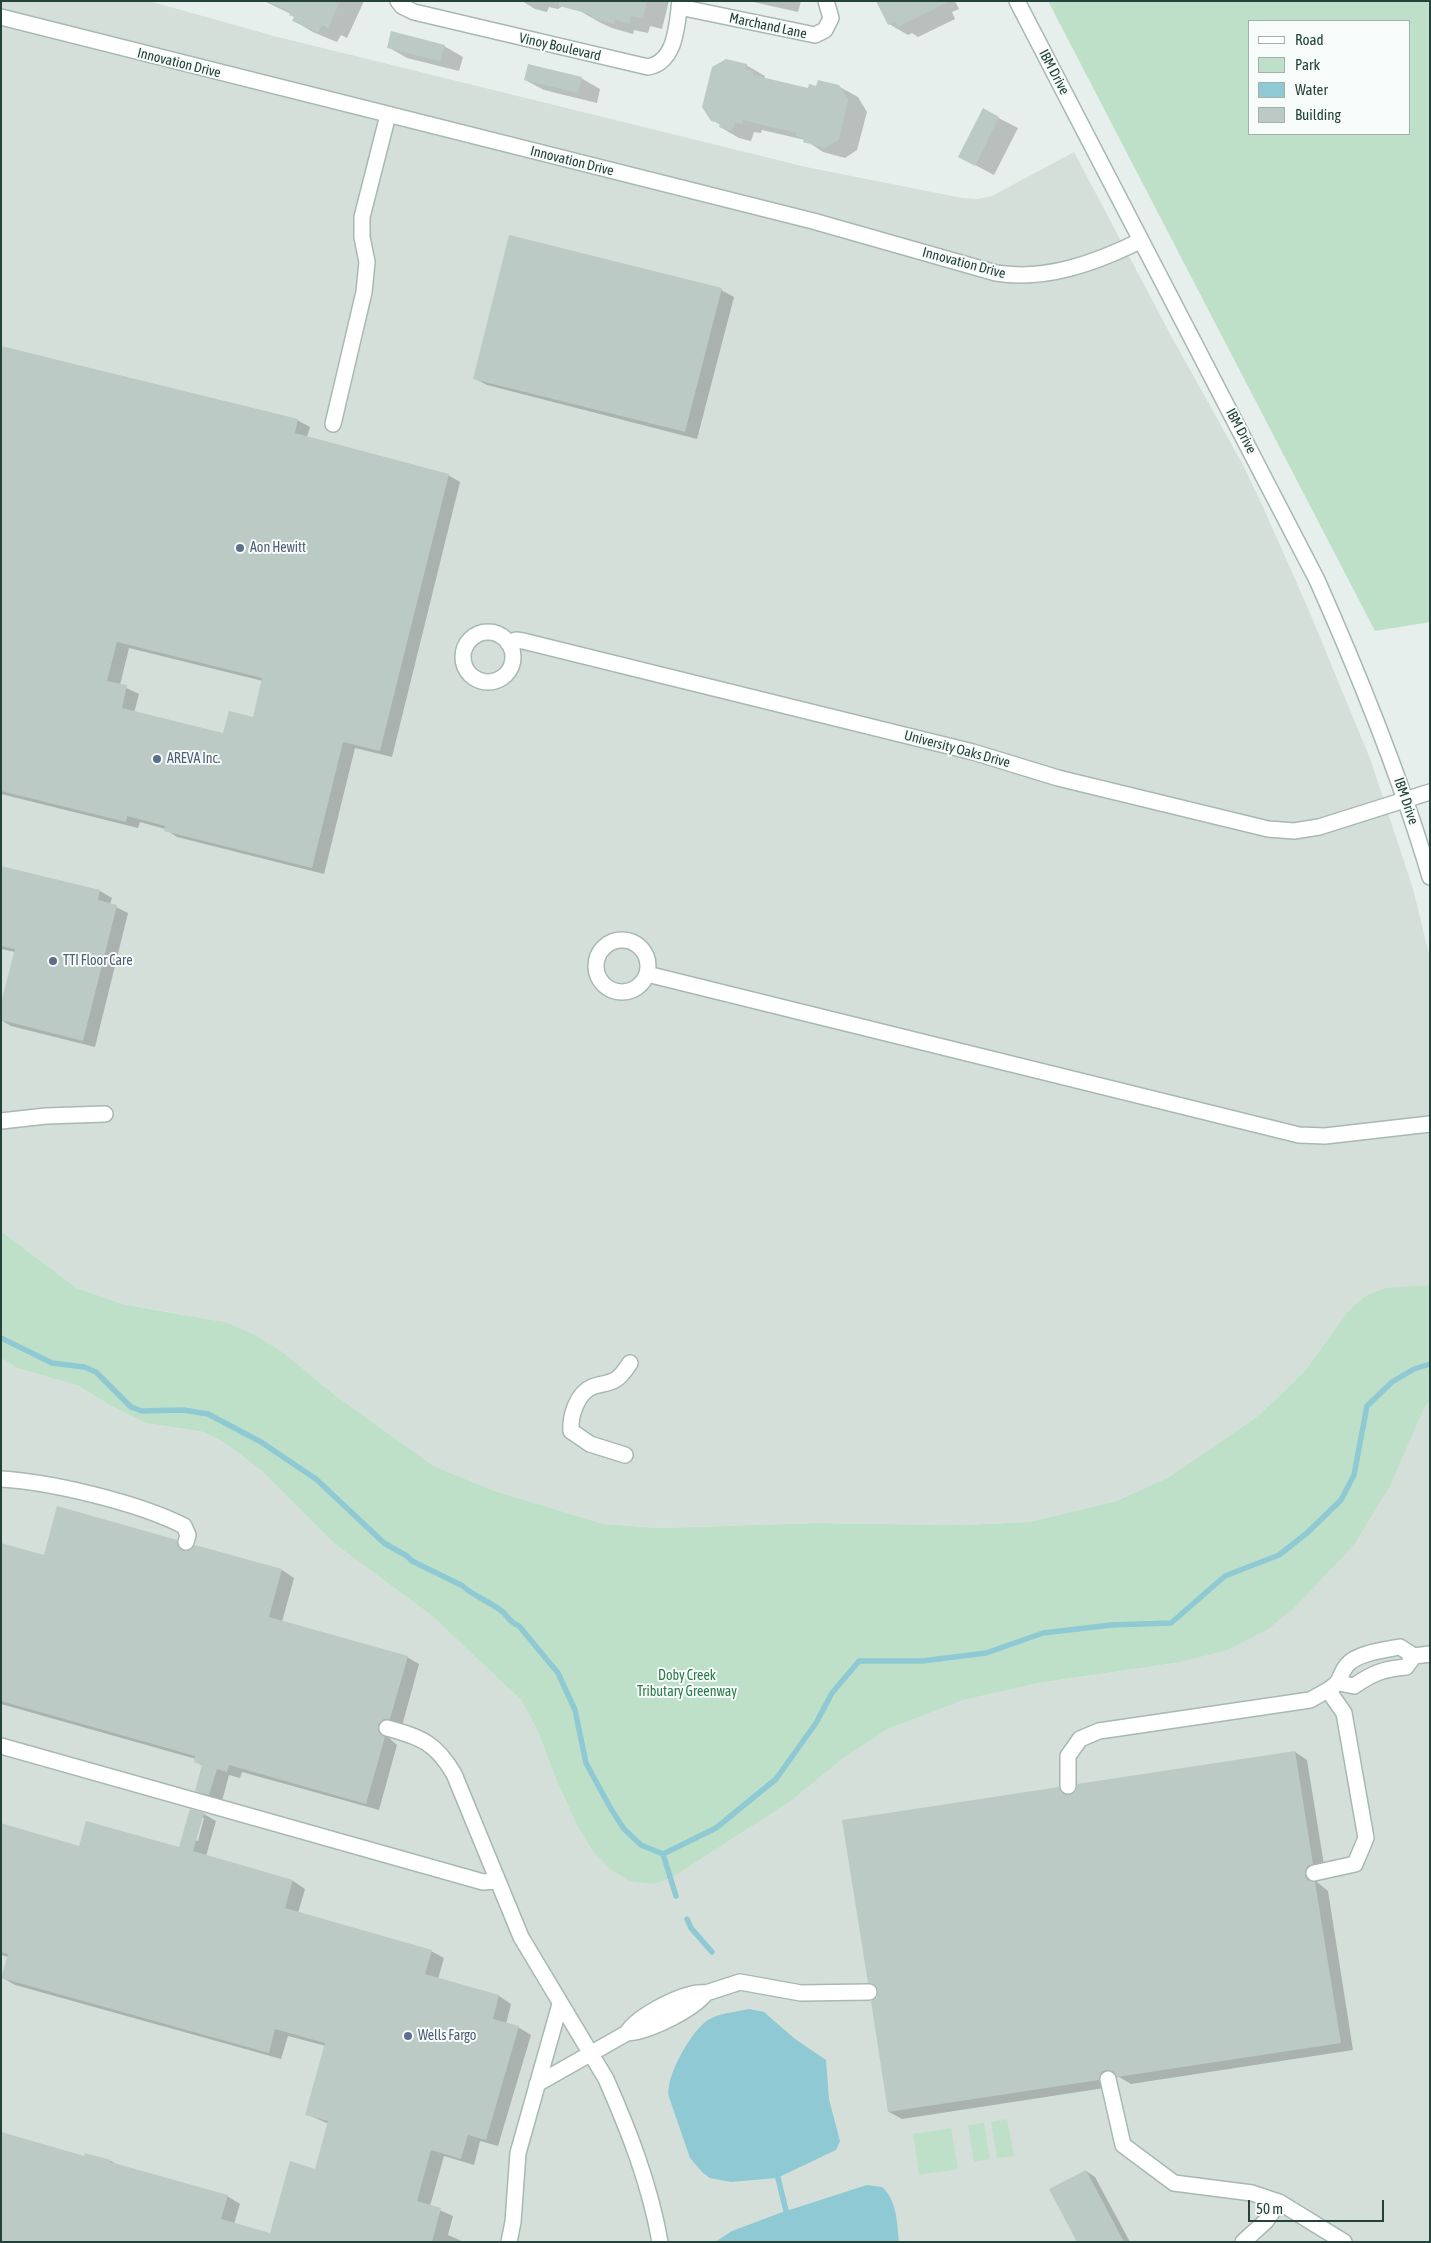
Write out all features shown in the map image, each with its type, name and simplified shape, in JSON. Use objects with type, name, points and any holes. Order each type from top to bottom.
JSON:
[{"type":"street","name":"Vinoy Boulevard","points":[[398,1],[402,6],[414,12],[648,67],[660,64],[669,53],[680,4]]},
{"type":"street","name":"Marchand Lane","points":[[680,4],[815,35],[825,30],[831,18],[826,1]]},
{"type":"street","name":"IBM Drive","points":[[1016,1],[1268,482],[1317,580],[1357,668],[1387,744],[1430,877]]},
{"type":"street","name":"Innovation Drive","points":[[1,17],[813,221],[996,273],[1025,276],[1050,272],[1092,262],[1140,240]]},
{"type":"street","points":[[333,424],[364,292],[367,262],[362,237],[362,217],[388,115]]},
{"type":"street","name":"University Oaks Drive","points":[[508,643],[516,640],[523,641],[743,694],[1001,759],[1068,780],[1268,829],[1294,831],[1319,827],[1430,792]]},
{"type":"street","points":[[647,974],[1294,1134],[1325,1136],[1430,1124]]},
{"type":"street","points":[[1,1120],[62,1115],[106,1114]]},
{"type":"street","points":[[625,1455],[580,1439],[570,1431],[570,1426],[574,1410],[582,1394],[592,1387],[616,1380],[630,1362]]},
{"type":"street","points":[[1,1479],[70,1491],[143,1510],[184,1526],[188,1535],[186,1542]]},
{"type":"street","points":[[1068,1786],[1068,1756],[1080,1739],[1099,1731],[1310,1700],[1333,1686],[1347,1664],[1372,1652],[1400,1647],[1414,1656],[1430,1654]]},
{"type":"street","points":[[1333,1686],[1354,1686],[1368,1676],[1386,1668],[1406,1667],[1414,1656]]},
{"type":"street","points":[[1314,1873],[1355,1864],[1366,1838],[1344,1713],[1333,1686]]},
{"type":"street","points":[[387,1728],[422,1739],[431,1744],[447,1762],[454,1774],[525,1944],[606,2079],[635,2148],[660,2242]]},
{"type":"street","points":[[1,1746],[483,1882],[498,1881]]},
{"type":"street","points":[[537,2084],[627,2033],[643,2032],[696,2004],[706,1993],[740,1982],[800,1993],[870,1992]]},
{"type":"street","points":[[509,2242],[513,2222],[516,2162],[560,2004]]},
{"type":"street","points":[[1108,2079],[1123,2145],[1174,2183],[1252,2193],[1279,2202],[1344,2242]]},
{"type":"street","points":[[1253,2239],[1279,2202]]},
{"type":"shaded area","points":[[1,1],[149,1],[274,36],[806,167],[962,198],[978,199],[992,196],[1074,152],[1169,332],[1243,465],[1263,507],[1307,606],[1371,761],[1413,889],[1430,958],[1430,1285],[1365,1296],[1348,1311],[1304,1372],[1258,1416],[1169,1477],[1116,1501],[1029,1522],[960,1525],[815,1523],[660,1528],[604,1524],[495,1491],[434,1466],[335,1395],[283,1352],[259,1337],[185,1315],[123,1304],[77,1288],[1,1231]]},
{"type":"shaded area","points":[[1,1358],[17,1368],[79,1386],[109,1405],[145,1423],[203,1432],[225,1443],[263,1472],[335,1544],[432,1616],[522,1701],[538,1732],[557,1782],[577,1825],[591,1849],[675,1876],[791,1801],[841,1760],[888,1729],[964,1700],[1039,1683],[1175,1663],[1430,1401],[1430,2242],[1,2242]]},
{"type":"green space","points":[[1048,1],[1430,1],[1430,622],[1375,631]]},
{"type":"green space","name":"Doby Creek Tributary Greenway","points":[[1,1231],[77,1288],[123,1304],[228,1323],[259,1337],[283,1352],[335,1395],[434,1466],[495,1491],[604,1524],[660,1528],[815,1523],[960,1525],[1029,1522],[1116,1501],[1169,1477],[1258,1416],[1304,1372],[1348,1311],[1365,1296],[1386,1288],[1430,1285],[1430,1401],[1424,1408],[1390,1486],[1353,1546],[1294,1608],[1268,1629],[1228,1650],[1175,1663],[1039,1683],[964,1700],[888,1729],[841,1760],[791,1801],[675,1876],[654,1884],[629,1881],[610,1869],[591,1849],[577,1825],[557,1782],[538,1732],[522,1701],[432,1616],[335,1544],[263,1472],[225,1443],[203,1432],[145,1423],[109,1405],[79,1386],[17,1368],[1,1358]]},
{"type":"green space","points":[[1007,2119],[1014,2156],[997,2158],[991,2122]]},
{"type":"green space","points":[[984,2123],[990,2159],[974,2162],[968,2125]]},
{"type":"green space","points":[[951,2128],[958,2169],[919,2175],[913,2134]]},
{"type":"water","points":[[749,2009],[764,2012],[795,2039],[826,2060],[829,2099],[840,2141],[836,2150],[777,2178],[731,2182],[710,2178],[690,2158],[669,2097],[669,2089],[671,2078],[681,2055],[702,2025],[717,2016]]},
{"type":"water","points":[[867,2185],[882,2187],[891,2198],[897,2220],[899,2242],[715,2242],[732,2231],[780,2213]]},
{"type":"building","points":[[267,1],[340,1],[328,28],[322,25],[318,32],[292,21],[294,17],[289,15],[291,12]]},
{"type":"building","points":[[559,1],[647,1],[643,19],[631,16],[629,24],[615,20],[614,24],[592,18],[593,15],[559,6]]},
{"type":"building","points":[[876,1],[950,1],[898,27],[895,21],[888,25]]},
{"type":"building","points":[[391,31],[445,45],[440,61],[387,48]]},
{"type":"building","points":[[726,59],[747,64],[745,69],[754,71],[753,75],[808,88],[809,84],[816,86],[818,80],[839,85],[848,100],[839,139],[825,148],[803,142],[804,138],[796,136],[796,133],[743,120],[742,124],[735,122],[732,131],[719,127],[720,123],[711,121],[702,107],[712,67]]},
{"type":"building","points":[[528,64],[582,77],[578,93],[524,80]]},
{"type":"building","points":[[983,108],[999,117],[975,166],[958,157]]},
{"type":"building","points":[[509,235],[722,288],[685,432],[473,379]]},
{"type":"building","points":[[1,346],[298,419],[295,433],[449,474],[380,751],[343,742],[312,868],[164,831],[165,826],[127,816],[126,822],[1,791]],"holes":[[[117,642],[262,678],[253,717],[229,711],[223,733],[122,708],[127,685],[107,681]]]},
{"type":"building","points":[[1,866],[100,890],[98,900],[117,905],[83,1041],[1,1020],[1,1003],[15,949],[1,946]]},
{"type":"building","points":[[57,1506],[177,1540],[177,1545],[183,1551],[189,1551],[195,1545],[282,1569],[269,1617],[408,1656],[390,1719],[384,1719],[378,1725],[378,1731],[385,1737],[366,1804],[229,1765],[227,1772],[217,1769],[209,1795],[195,1791],[202,1765],[194,1762],[195,1756],[1,1701],[1,1543],[44,1555]]},
{"type":"building","points":[[1295,1751],[1313,1864],[1307,1866],[1305,1875],[1307,1880],[1315,1882],[1341,2043],[1117,2077],[1114,2072],[1106,2070],[1101,2072],[1099,2080],[888,2112],[871,2001],[877,1997],[878,1991],[874,1984],[868,1983],[842,1820],[1059,1787],[1063,1794],[1068,1795],[1076,1791],[1077,1784]]},
{"type":"building","name":"Wells Fargo","points":[[190,1809],[204,1813],[193,1851],[293,1880],[285,1908],[432,1950],[425,1974],[499,1995],[493,2019],[519,2026],[486,2140],[468,2135],[461,2159],[431,2150],[417,2201],[441,2208],[432,2242],[1,2242],[1,2132],[84,2156],[85,2153],[111,2160],[110,2162],[228,2195],[221,2219],[270,2233],[290,2161],[315,2169],[328,2121],[305,2115],[325,2043],[275,2029],[269,2053],[1,1978],[8,1954],[1,1952],[1,1823],[79,1846],[86,1821],[179,1847]]},
{"type":"building","points":[[1086,2170],[1124,2242],[1077,2242],[1049,2189]]},
{"type":"waterway","points":[[1,1338],[52,1363],[84,1367],[96,1372],[131,1407],[142,1411],[183,1410],[208,1414],[261,1442],[316,1479],[384,1543],[407,1556],[412,1561],[463,1586],[499,1609],[519,1626],[558,1673],[575,1710],[586,1763],[624,1829],[641,1845],[663,1854],[716,1828],[776,1779],[816,1723],[832,1693],[859,1661],[922,1661],[986,1653],[1043,1633],[1111,1625],[1171,1623],[1225,1576],[1279,1555],[1307,1533],[1341,1500],[1354,1475],[1367,1406],[1392,1382],[1414,1369],[1430,1364]]},
{"type":"waterway","points":[[663,1854],[676,1896]]},
{"type":"waterway","points":[[687,1919],[691,1928],[712,1952]]},
{"type":"waterway","points":[[778,2178],[786,2211]]},
{"type":"place","name":"Aon Hewitt","points":[[240,548]]},
{"type":"place","name":"AREVA Inc.","points":[[157,759]]},
{"type":"place","name":"TTI Floor Care","points":[[53,961]]},
{"type":"place","name":"Wells Fargo","points":[[408,2036]]}]
